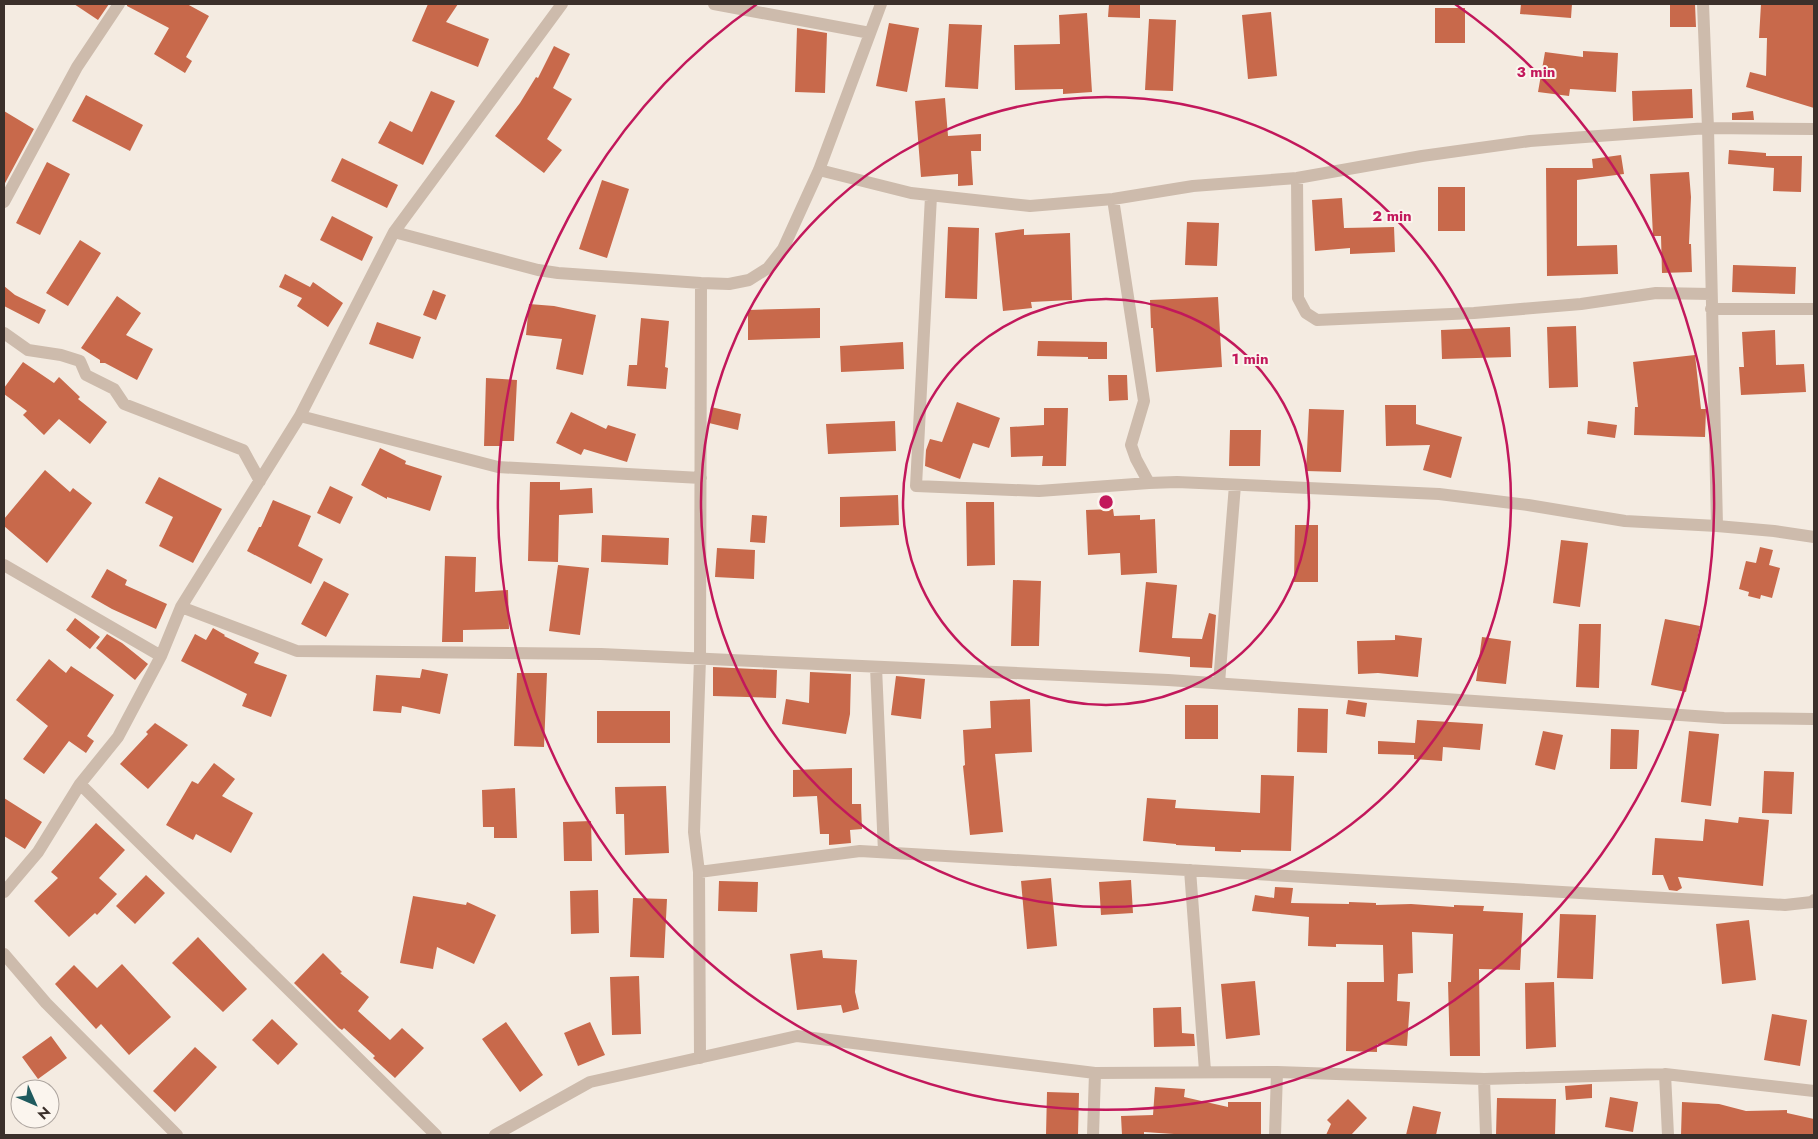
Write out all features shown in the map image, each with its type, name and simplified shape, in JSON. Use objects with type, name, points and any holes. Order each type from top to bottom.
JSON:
[{"type":"street","points":[[4,202],[77,67],[120,4]]},
{"type":"street","points":[[4,892],[38,852],[80,784],[118,737],[161,656],[181,607],[300,416],[394,232],[562,4]]},
{"type":"street","points":[[714,4],[870,33]]},
{"type":"street","points":[[394,232],[538,270],[558,273],[729,284],[749,280],[768,268],[783,249],[819,170],[881,4]]},
{"type":"street","points":[[1703,4],[1708,128],[1710,294],[1717,526]]},
{"type":"street","points":[[819,170],[911,193],[1030,206],[1113,200],[1193,186],[1297,178],[1422,156],[1530,141],[1708,128],[1814,129]]},
{"type":"street","points":[[1297,178],[1298,298],[1306,312],[1317,320],[1474,312],[1580,304],[1656,293],[1710,294]]},
{"type":"street","points":[[931,196],[916,486],[1039,491],[1177,482],[1440,494],[1528,505],[1625,521],[1717,526],[1814,537]]},
{"type":"street","points":[[1113,200],[1144,401],[1131,445],[1149,483]]},
{"type":"street","points":[[700,1058],[699,872],[694,832],[700,659],[702,283]]},
{"type":"street","points":[[1711,308],[1814,309]]},
{"type":"street","points":[[4,332],[28,350],[60,355],[80,361],[86,375],[114,389],[124,404],[243,450],[260,481]]},
{"type":"street","points":[[300,416],[498,467],[701,478]]},
{"type":"street","points":[[1219,683],[1235,485]]},
{"type":"street","points":[[4,565],[161,656]]},
{"type":"street","points":[[181,607],[297,651],[601,654],[1219,683],[1724,718],[1814,720]]},
{"type":"street","points":[[876,667],[884,852]]},
{"type":"street","points":[[80,784],[436,1135]]},
{"type":"street","points":[[699,872],[860,850],[1785,905],[1812,902],[1814,900]]},
{"type":"street","points":[[1190,870],[1205,1071]]},
{"type":"street","points":[[4,954],[46,1003],[177,1135]]},
{"type":"street","points":[[495,1135],[590,1082],[797,1036],[1095,1073],[1277,1072],[1484,1079],[1665,1074],[1814,1091]]},
{"type":"street","points":[[1275,1135],[1277,1072]]},
{"type":"street","points":[[1093,1135],[1095,1073]]},
{"type":"street","points":[[1665,1074],[1668,1135]]},
{"type":"street","points":[[1484,1079],[1486,1135]]},
{"type":"building","points":[[74,4],[109,4],[98,20]]},
{"type":"building","points":[[127,4],[187,4],[209,16],[186,57],[192,61],[185,73],[154,54],[169,28],[127,6]]},
{"type":"building","points":[[428,4],[458,4],[446,22],[489,39],[478,67],[412,41]]},
{"type":"building","points":[[1109,4],[1140,4],[1140,18],[1108,17]]},
{"type":"building","points":[[1521,4],[1572,4],[1571,18],[1520,14]]},
{"type":"building","points":[[1670,4],[1695,4],[1696,27],[1670,27]]},
{"type":"building","points":[[1761,4],[1814,4],[1814,108],[1746,87],[1750,72],[1766,76],[1767,38],[1759,38]]},
{"type":"building","points":[[1435,8],[1465,8],[1465,43],[1435,43]]},
{"type":"building","points":[[1271,12],[1277,76],[1248,79],[1242,15]]},
{"type":"building","points":[[1087,13],[1092,92],[1063,94],[1063,89],[1015,90],[1014,45],[1060,44],[1059,15]]},
{"type":"building","points":[[1149,19],[1176,20],[1173,91],[1145,90]]},
{"type":"building","points":[[889,23],[919,28],[907,92],[876,86]]},
{"type":"building","points":[[949,24],[982,25],[978,89],[945,87]]},
{"type":"building","points":[[797,28],[827,33],[825,93],[795,92]]},
{"type":"building","points":[[554,46],[570,54],[553,88],[572,99],[547,139],[562,150],[544,173],[495,136],[520,103],[536,77],[538,78]]},
{"type":"building","points":[[1583,51],[1618,53],[1616,92],[1570,89],[1569,96],[1538,92],[1545,52],[1583,57]]},
{"type":"building","points":[[1692,89],[1693,118],[1633,121],[1632,91]]},
{"type":"building","points":[[431,91],[455,101],[423,165],[378,143],[390,121],[412,132]]},
{"type":"building","points":[[86,95],[143,125],[130,151],[72,121]]},
{"type":"building","points":[[945,98],[948,136],[981,134],[981,151],[971,151],[973,185],[958,186],[958,174],[921,177],[915,101]]},
{"type":"building","points":[[4,111],[34,129],[4,185]]},
{"type":"building","points":[[1753,111],[1754,120],[1732,120],[1732,113]]},
{"type":"building","points":[[1729,150],[1766,153],[1766,156],[1802,156],[1801,192],[1773,191],[1774,168],[1728,164]]},
{"type":"building","points":[[1621,155],[1624,174],[1577,180],[1577,246],[1617,245],[1618,274],[1547,276],[1546,168],[1593,168],[1592,159]]},
{"type":"building","points":[[342,158],[398,185],[387,208],[331,181]]},
{"type":"building","points":[[47,162],[70,174],[40,235],[16,223]]},
{"type":"building","points":[[1689,172],[1691,197],[1689,244],[1691,244],[1692,272],[1662,273],[1661,236],[1653,236],[1650,174]]},
{"type":"building","points":[[602,180],[629,189],[607,258],[579,249]]},
{"type":"building","points":[[1438,187],[1465,187],[1465,231],[1438,231]]},
{"type":"building","points":[[1342,198],[1344,228],[1394,227],[1395,252],[1350,254],[1350,248],[1315,251],[1312,200]]},
{"type":"building","points":[[332,216],[373,237],[362,261],[320,240]]},
{"type":"building","points":[[1187,222],[1219,223],[1217,266],[1185,265]]},
{"type":"building","points":[[948,227],[979,228],[977,299],[945,298]]},
{"type":"building","points":[[1024,229],[1024,235],[1070,233],[1072,300],[1031,302],[1032,308],[1003,311],[995,233]]},
{"type":"building","points":[[80,240],[101,253],[68,306],[46,293]]},
{"type":"building","points":[[1733,265],[1796,267],[1795,294],[1732,292]]},
{"type":"building","points":[[285,274],[310,287],[313,282],[343,303],[328,327],[297,306],[302,298],[279,287]]},
{"type":"building","points":[[4,286],[15,295],[46,310],[39,324],[4,306]]},
{"type":"building","points":[[433,290],[446,295],[436,320],[423,315]]},
{"type":"building","points":[[117,296],[141,313],[126,335],[153,349],[137,380],[105,363],[100,363],[100,360],[81,348]]},
{"type":"building","points":[[1218,297],[1222,367],[1156,372],[1150,300]]},
{"type":"building","points":[[529,304],[554,306],[596,315],[583,375],[556,369],[562,339],[526,335]]},
{"type":"building","points":[[820,308],[820,338],[748,340],[748,310]]},
{"type":"building","points":[[641,318],[669,321],[665,367],[668,368],[666,389],[627,386],[629,365],[637,365]]},
{"type":"building","points":[[377,322],[421,337],[413,359],[369,344]]},
{"type":"building","points":[[1576,326],[1578,387],[1549,388],[1547,327]]},
{"type":"building","points":[[1510,327],[1511,357],[1442,359],[1441,330]]},
{"type":"building","points":[[1775,330],[1776,365],[1804,364],[1806,392],[1741,395],[1739,367],[1744,367],[1742,332]]},
{"type":"building","points":[[1038,341],[1107,342],[1107,359],[1037,356]]},
{"type":"building","points":[[903,342],[904,369],[841,372],[840,346]]},
{"type":"building","points":[[1695,355],[1701,409],[1706,409],[1705,437],[1634,435],[1635,407],[1638,407],[1633,362]]},
{"type":"building","points":[[23,362],[54,383],[59,377],[80,397],[78,399],[107,422],[90,444],[59,419],[44,435],[23,415],[27,411],[4,394],[4,388]]},
{"type":"building","points":[[1108,375],[1127,375],[1128,400],[1109,401]]},
{"type":"building","points":[[486,378],[517,380],[514,441],[502,441],[502,446],[484,446]]},
{"type":"building","points":[[957,402],[1000,418],[989,448],[973,443],[960,479],[925,466],[926,450],[930,439],[942,442]]},
{"type":"building","points":[[1385,405],[1416,405],[1416,424],[1462,437],[1451,478],[1423,470],[1430,445],[1386,446]]},
{"type":"building","points":[[711,407],[741,414],[738,430],[709,423]]},
{"type":"building","points":[[1044,408],[1068,408],[1066,466],[1042,466],[1043,456],[1011,457],[1010,427],[1044,425]]},
{"type":"building","points":[[1309,409],[1344,410],[1341,472],[1306,471]]},
{"type":"building","points":[[571,412],[606,429],[608,425],[636,434],[627,462],[584,449],[581,455],[556,443]]},
{"type":"building","points":[[895,421],[896,451],[828,454],[826,424]]},
{"type":"building","points":[[1588,421],[1617,425],[1615,438],[1587,434]]},
{"type":"building","points":[[1230,430],[1261,430],[1260,466],[1229,466]]},
{"type":"building","points":[[380,448],[406,461],[405,464],[442,476],[430,511],[387,497],[387,499],[361,485]]},
{"type":"building","points":[[45,470],[70,492],[73,488],[92,503],[47,563],[4,526],[4,519]]},
{"type":"building","points":[[159,477],[222,509],[193,563],[159,546],[173,517],[145,503]]},
{"type":"building","points":[[530,482],[560,482],[560,490],[592,488],[593,513],[559,515],[558,562],[528,561]]},
{"type":"building","points":[[330,486],[353,497],[340,524],[317,513]]},
{"type":"building","points":[[898,495],[899,525],[840,527],[840,497]]},
{"type":"building","points":[[273,500],[311,516],[298,546],[323,559],[311,584],[247,551],[259,527],[261,527]]},
{"type":"building","points":[[966,502],[994,502],[995,565],[967,566]]},
{"type":"building","points":[[1113,509],[1114,516],[1140,515],[1140,520],[1155,519],[1157,573],[1121,575],[1120,553],[1088,555],[1086,510]]},
{"type":"building","points":[[752,515],[767,516],[765,543],[750,542]]},
{"type":"building","points":[[1295,525],[1318,525],[1318,582],[1294,582]]},
{"type":"building","points":[[602,535],[669,538],[668,565],[601,562]]},
{"type":"building","points":[[1561,540],[1588,543],[1580,607],[1553,603]]},
{"type":"building","points":[[1760,547],[1773,550],[1769,565],[1780,568],[1772,598],[1761,595],[1760,599],[1748,596],[1749,592],[1739,589],[1746,561],[1756,563]]},
{"type":"building","points":[[717,548],[755,550],[754,579],[715,577]]},
{"type":"building","points":[[445,556],[476,557],[475,592],[508,590],[509,629],[463,630],[463,642],[442,642]]},
{"type":"building","points":[[558,565],[589,568],[580,635],[549,631]]},
{"type":"building","points":[[107,569],[127,580],[125,585],[167,604],[156,629],[91,597]]},
{"type":"building","points":[[1013,580],[1041,581],[1039,646],[1011,646]]},
{"type":"building","points":[[324,581],[349,594],[326,637],[301,624]]},
{"type":"building","points":[[1146,582],[1177,585],[1172,638],[1202,639],[1209,613],[1216,615],[1212,668],[1190,667],[1190,657],[1139,652]]},
{"type":"building","points":[[75,618],[100,637],[90,649],[66,630]]},
{"type":"building","points":[[1665,619],[1700,626],[1686,692],[1651,685]]},
{"type":"building","points":[[1579,624],[1601,624],[1599,688],[1576,687]]},
{"type":"building","points":[[213,628],[224,636],[259,653],[254,663],[287,675],[271,717],[242,706],[247,694],[181,661],[195,634],[206,640]]},
{"type":"building","points":[[107,634],[122,643],[148,664],[135,680],[96,648]]},
{"type":"building","points":[[1395,635],[1422,638],[1418,677],[1378,673],[1358,674],[1357,641],[1395,640]]},
{"type":"building","points":[[1482,637],[1511,641],[1506,684],[1476,681]]},
{"type":"building","points":[[49,659],[66,673],[71,666],[114,695],[87,736],[94,741],[86,753],[69,741],[44,774],[23,759],[48,726],[16,700]]},
{"type":"building","points":[[713,667],[777,670],[776,698],[713,696]]},
{"type":"building","points":[[422,669],[448,674],[440,714],[402,706],[401,713],[373,711],[376,675],[420,678]]},
{"type":"building","points":[[810,672],[851,674],[850,714],[846,734],[782,724],[786,699],[809,703]]},
{"type":"building","points":[[517,673],[547,673],[544,747],[514,746]]},
{"type":"building","points":[[896,676],[925,679],[921,719],[891,715]]},
{"type":"building","points":[[1030,699],[1032,752],[995,754],[1003,832],[970,835],[963,766],[965,765],[963,730],[991,728],[990,701]]},
{"type":"building","points":[[1348,700],[1367,703],[1365,717],[1346,714]]},
{"type":"building","points":[[1185,705],[1218,705],[1218,739],[1185,739]]},
{"type":"building","points":[[1298,708],[1328,709],[1327,753],[1297,752]]},
{"type":"building","points":[[597,711],[670,711],[670,743],[597,743]]},
{"type":"building","points":[[1417,720],[1483,724],[1480,750],[1443,747],[1442,761],[1414,759],[1414,755],[1378,754],[1378,741],[1415,743]]},
{"type":"building","points":[[155,723],[188,745],[148,789],[120,764],[148,734],[146,732]]},
{"type":"building","points":[[1611,729],[1639,730],[1637,769],[1610,769]]},
{"type":"building","points":[[1543,731],[1563,735],[1555,770],[1535,765]]},
{"type":"building","points":[[1689,731],[1719,734],[1711,806],[1681,802]]},
{"type":"building","points":[[214,763],[235,779],[222,796],[253,813],[231,853],[196,834],[193,840],[166,825],[192,781],[198,784]]},
{"type":"building","points":[[852,768],[852,804],[861,804],[862,829],[850,830],[851,843],[829,845],[829,834],[820,834],[817,796],[793,797],[793,770]]},
{"type":"building","points":[[1764,771],[1794,772],[1792,814],[1762,813]]},
{"type":"building","points":[[1261,775],[1294,776],[1291,851],[1215,851],[1215,847],[1143,841],[1147,798],[1176,800],[1175,808],[1260,813]]},
{"type":"building","points":[[666,786],[669,853],[625,855],[624,814],[616,814],[615,787]]},
{"type":"building","points":[[515,788],[517,838],[494,838],[494,827],[483,827],[482,790]]},
{"type":"building","points":[[4,798],[42,822],[25,849],[4,836]]},
{"type":"building","points":[[1739,817],[1769,820],[1763,886],[1678,877],[1682,888],[1677,891],[1669,890],[1663,875],[1652,875],[1655,838],[1703,841],[1705,819],[1738,823]]},
{"type":"building","points":[[591,821],[592,861],[564,861],[563,822]]},
{"type":"building","points":[[96,823],[125,850],[99,878],[117,894],[97,915],[95,913],[69,937],[34,901],[58,878],[51,872]]},
{"type":"building","points":[[146,875],[165,893],[135,924],[116,906]]},
{"type":"building","points":[[1051,878],[1057,946],[1027,949],[1021,881]]},
{"type":"building","points":[[1131,880],[1133,913],[1101,915],[1099,882]]},
{"type":"building","points":[[719,881],[758,882],[757,912],[718,911]]},
{"type":"building","points":[[1275,887],[1293,888],[1291,903],[1349,904],[1349,902],[1376,903],[1376,905],[1484,906],[1483,911],[1523,913],[1520,970],[1479,969],[1480,1056],[1450,1056],[1448,982],[1451,982],[1453,934],[1412,932],[1413,973],[1398,974],[1397,1001],[1410,1002],[1407,1046],[1377,1044],[1377,1052],[1346,1051],[1347,982],[1384,982],[1383,945],[1336,944],[1336,947],[1308,946],[1309,917],[1252,911],[1255,895],[1274,898]]},
{"type":"building","points":[[598,890],[599,933],[571,934],[570,891]]},
{"type":"building","points":[[413,896],[466,905],[467,902],[496,915],[474,964],[437,947],[433,969],[400,963]]},
{"type":"building","points":[[633,898],[667,899],[664,958],[630,957]]},
{"type":"building","points":[[1560,914],[1596,915],[1593,979],[1557,978]]},
{"type":"building","points":[[1749,920],[1756,980],[1722,984],[1716,924]]},
{"type":"building","points":[[198,937],[247,989],[223,1012],[172,963]]},
{"type":"building","points":[[822,950],[823,958],[857,960],[855,992],[859,1009],[843,1013],[841,1005],[797,1010],[790,954]]},
{"type":"building","points":[[323,953],[342,972],[340,973],[369,997],[358,1011],[390,1040],[402,1028],[424,1048],[395,1078],[373,1058],[375,1056],[344,1028],[342,1030],[339,1028],[294,983]]},
{"type":"building","points":[[122,964],[171,1017],[129,1055],[101,1024],[96,1029],[55,984],[74,965],[97,988]]},
{"type":"building","points":[[639,976],[641,1034],[612,1035],[610,977]]},
{"type":"building","points":[[1255,981],[1260,1035],[1226,1039],[1221,984]]},
{"type":"building","points":[[1554,982],[1556,1047],[1526,1049],[1525,983]]},
{"type":"building","points":[[1181,1007],[1182,1033],[1194,1034],[1195,1046],[1154,1047],[1153,1008]]},
{"type":"building","points":[[1772,1014],[1807,1020],[1800,1066],[1764,1060]]},
{"type":"building","points":[[272,1019],[298,1044],[278,1065],[252,1040]]},
{"type":"building","points":[[506,1022],[543,1075],[520,1092],[482,1039]]},
{"type":"building","points":[[590,1022],[605,1055],[578,1066],[564,1033]]},
{"type":"building","points":[[51,1036],[67,1058],[38,1079],[22,1057]]},
{"type":"building","points":[[195,1047],[217,1067],[175,1112],[153,1091]]},
{"type":"building","points":[[1592,1084],[1592,1098],[1566,1100],[1565,1086]]},
{"type":"building","points":[[1155,1087],[1185,1089],[1184,1097],[1228,1107],[1228,1102],[1261,1102],[1261,1135],[1189,1135],[1144,1132],[1144,1135],[1122,1135],[1121,1116],[1153,1115]]},
{"type":"building","points":[[1047,1092],[1079,1093],[1078,1135],[1046,1135]]},
{"type":"building","points":[[1610,1097],[1638,1102],[1633,1132],[1605,1127]]},
{"type":"building","points":[[1497,1098],[1556,1099],[1555,1135],[1496,1135]]},
{"type":"building","points":[[1348,1099],[1367,1118],[1351,1135],[1326,1135],[1331,1124],[1327,1120]]},
{"type":"building","points":[[1682,1102],[1719,1104],[1746,1111],[1787,1110],[1787,1113],[1814,1119],[1814,1135],[1681,1135]]},
{"type":"building","points":[[1413,1106],[1441,1112],[1436,1135],[1406,1135]]}]
